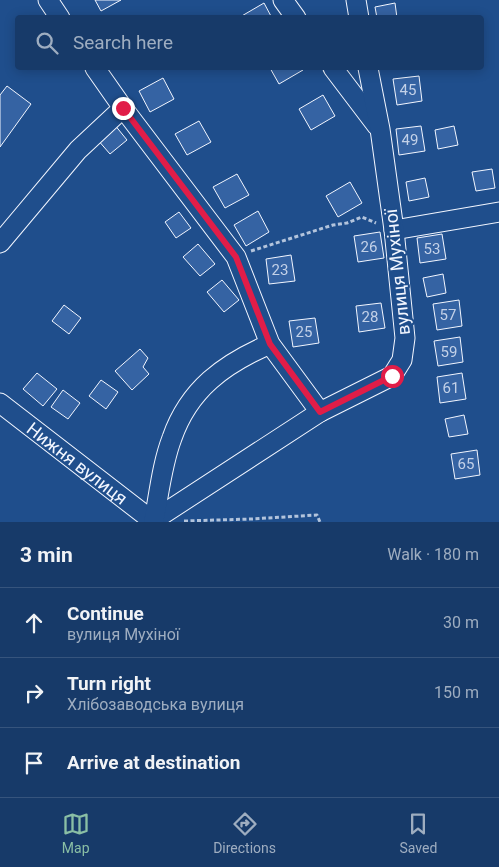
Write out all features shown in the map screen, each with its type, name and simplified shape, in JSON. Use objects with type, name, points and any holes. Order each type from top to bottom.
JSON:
[{"type":"street","points":[[48,0],[58,15]]},
{"type":"street","points":[[283,0],[294,15]]},
{"type":"street","points":[[356,0],[358,15]]},
{"type":"street","points":[[96,70],[236,257],[270,344],[320,412]]},
{"type":"street","points":[[335,70],[380,130]]},
{"type":"street","name":"вулиця Мухіної","points":[[154,521],[320,412],[392,376],[402,360],[405,338],[394,230],[380,130],[368,70]]},
{"type":"street","points":[[0,243],[78,150],[123,108]]},
{"type":"street","points":[[394,230],[499,212]]},
{"type":"street","points":[[154,521],[172,438],[186,410],[203,386],[220,370],[244,355],[270,344]]},
{"type":"street","name":"Нижня вулиця","points":[[0,403],[154,521]]},
{"type":"path","points":[[236,257],[324,227],[362,217],[394,230]]},
{"type":"path","points":[[183,521],[251,519],[317,514],[320,522]]},
{"type":"building","points":[[95,0],[121,0],[101,11]]},
{"type":"building","points":[[264,3],[270,15],[243,15]]},
{"type":"building","points":[[395,3],[397,15],[376,15],[375,7]]},
{"type":"building","points":[[271,70],[303,70],[279,84]]},
{"type":"building","points":[[419,76],[422,101],[397,105],[393,79]]},
{"type":"building","points":[[163,78],[174,99],[150,112],[139,91]]},
{"type":"building","points":[[7,86],[31,104],[0,147],[0,95]]},
{"type":"building","points":[[323,95],[335,116],[311,130],[299,109]]},
{"type":"building","points":[[199,121],[211,142],[187,155],[175,134]]},
{"type":"building","points":[[114,124],[127,140],[110,154],[97,139]]},
{"type":"building","points":[[421,126],[425,151],[399,155],[396,129]]},
{"type":"building","points":[[454,126],[458,145],[438,149],[435,130]]},
{"type":"building","points":[[492,169],[495,188],[476,191],[472,172]]},
{"type":"building","points":[[237,174],[249,195],[225,208],[213,187]]},
{"type":"building","points":[[425,178],[429,197],[409,201],[406,182]]},
{"type":"building","points":[[350,182],[362,203],[338,217],[326,196]]},
{"type":"building","points":[[258,211],[269,232],[246,246],[234,225]]},
{"type":"building","points":[[179,212],[191,228],[176,238],[165,222]]},
{"type":"building","points":[[380,232],[384,258],[358,262],[354,236]]},
{"type":"building","points":[[442,234],[446,259],[420,263],[417,238]]},
{"type":"building","points":[[198,244],[215,264],[200,276],[183,257]]},
{"type":"building","points":[[291,255],[295,281],[269,284],[266,259]]},
{"type":"building","points":[[443,274],[446,293],[427,297],[423,278]]},
{"type":"building","points":[[222,280],[239,300],[224,312],[207,292]]},
{"type":"building","points":[[459,300],[462,326],[437,330],[433,304]]},
{"type":"building","points":[[381,303],[385,328],[359,332],[356,306]]},
{"type":"building","points":[[64,305],[81,318],[69,334],[52,321]]},
{"type":"building","points":[[315,318],[319,343],[293,347],[289,321]]},
{"type":"building","points":[[460,337],[463,362],[438,366],[434,341]]},
{"type":"building","points":[[140,349],[148,358],[143,367],[149,374],[132,390],[115,371]]},
{"type":"building","points":[[37,373],[57,389],[43,406],[23,389]]},
{"type":"building","points":[[462,373],[466,399],[440,403],[437,377]]},
{"type":"building","points":[[101,380],[118,392],[106,409],[89,396]]},
{"type":"building","points":[[63,390],[80,403],[68,419],[51,407]]},
{"type":"building","points":[[464,415],[468,434],[449,437],[445,419]]},
{"type":"building","points":[[477,450],[480,475],[455,479],[451,454]]},
{"type":"route","points":[[123,108],[236,257],[270,344],[320,412],[392,376]]}]
